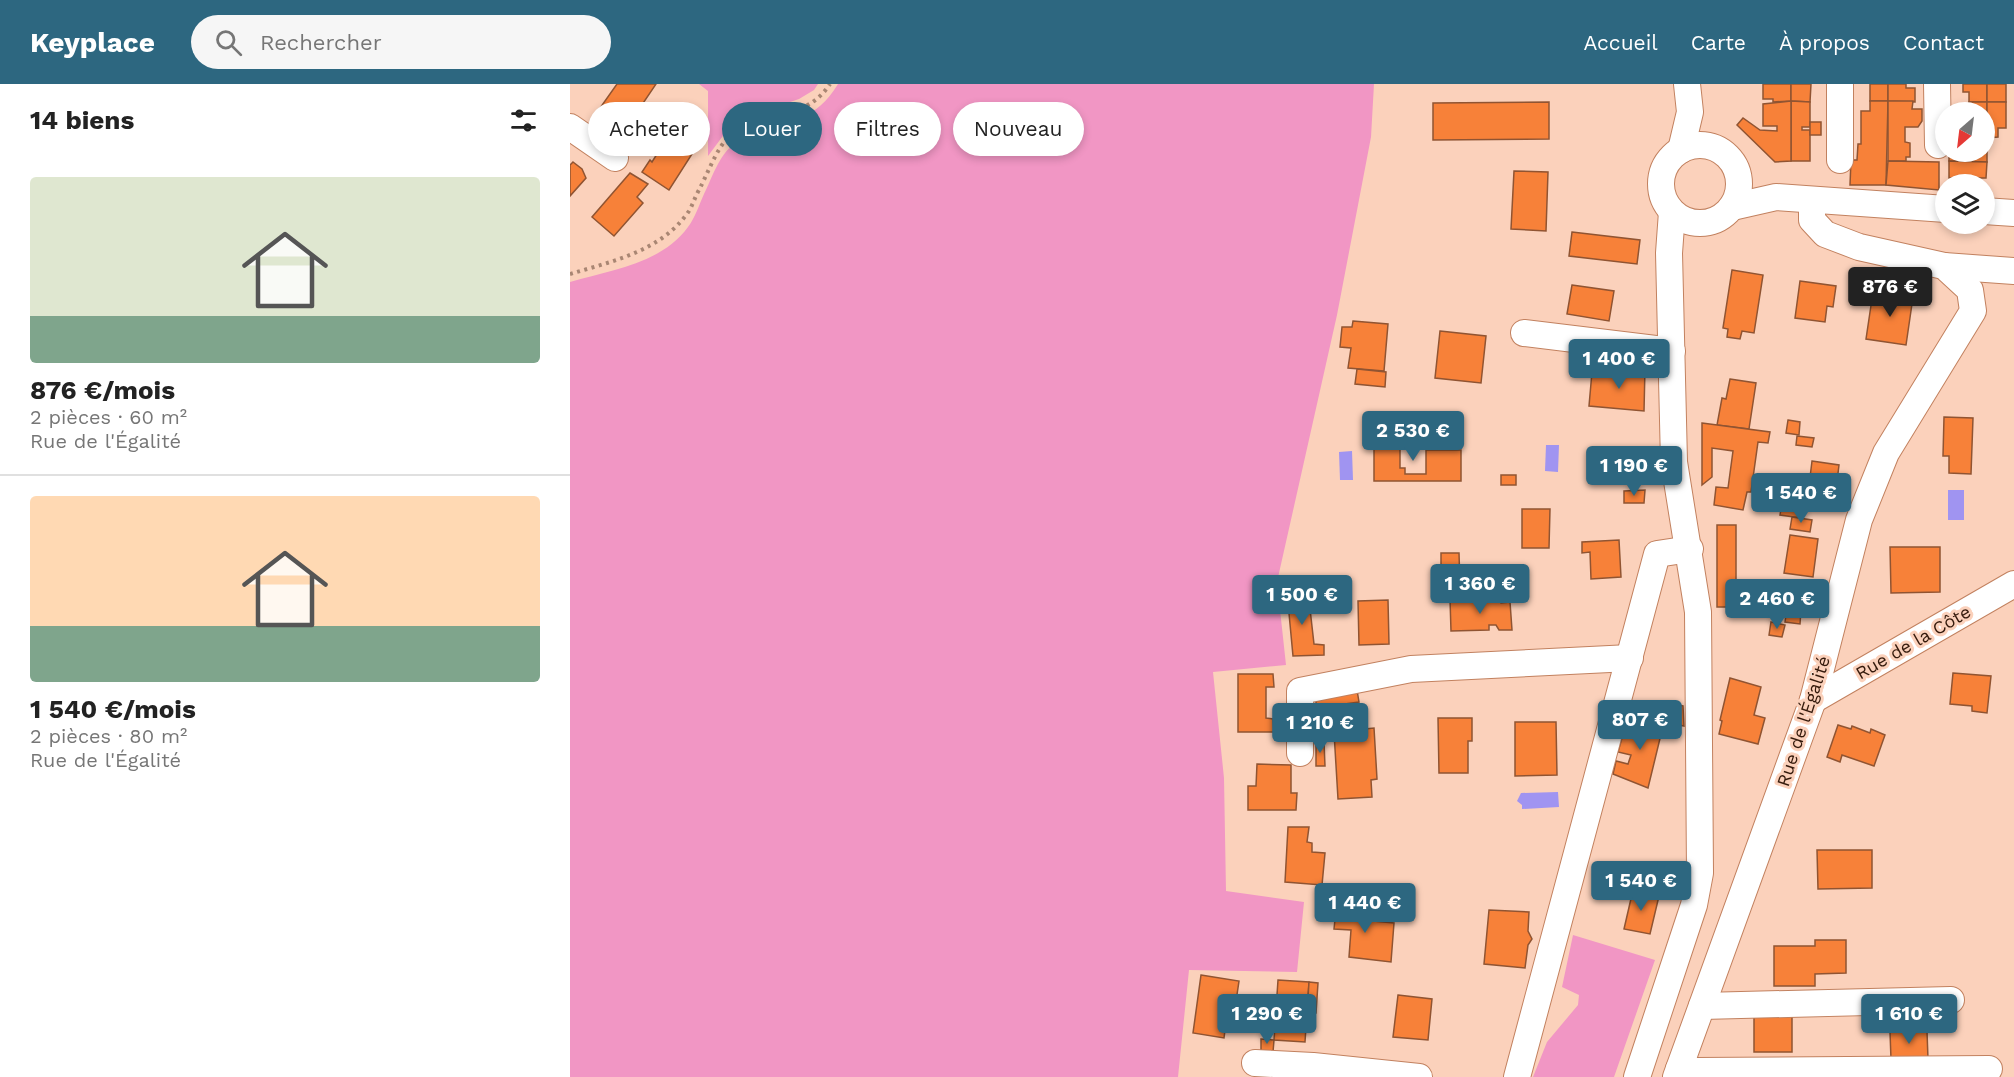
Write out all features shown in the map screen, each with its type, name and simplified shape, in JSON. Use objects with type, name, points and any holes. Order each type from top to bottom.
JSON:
[{"type":"street","points":[[1681,150],[1690,112],[1687,84]]},
{"type":"street","points":[[1840,84],[1840,160]]},
{"type":"street","points":[[1937,84],[1937,102]]},
{"type":"street","points":[[1690,112],[1711,145],[1731,161],[1739,176],[1776,197]]},
{"type":"street","points":[[570,127],[615,158]]},
{"type":"street","points":[[1711,145],[1701,144],[1681,150],[1666,164],[1660,183],[1665,203],[1672,212],[1694,223],[1707,223],[1720,219],[1737,198],[1739,176]]},
{"type":"street","points":[[1732,207],[1776,197],[1935,208]]},
{"type":"street","points":[[1812,201],[1812,220],[1825,234],[1859,248],[1944,266],[2014,271]]},
{"type":"street","points":[[1637,1077],[1694,904],[1700,873],[1698,612],[1690,549],[1674,462],[1669,253],[1672,212]]},
{"type":"street","points":[[1995,212],[2014,213]]},
{"type":"street","points":[[1669,253],[1694,223]]},
{"type":"street","name":"Rue de l'Égalité","points":[[1678,1073],[1813,700],[1859,520],[1886,453],[1974,311],[1970,290],[1944,266]]},
{"type":"street","points":[[1524,333],[1672,351]]},
{"type":"street","points":[[1517,1077],[1657,554],[1690,549]]},
{"type":"street","name":"Rue de la Côte","points":[[1813,700],[2014,584]]},
{"type":"street","points":[[1300,753],[1300,691],[1411,669],[1630,658]]},
{"type":"street","points":[[1702,1006],[1951,1000]]},
{"type":"street","points":[[1255,1063],[1313,1066],[1419,1077]]},
{"type":"street","points":[[1678,1073],[1989,1069]]},
{"type":"path","points":[[570,274],[635,254],[656,242],[678,225],[689,210],[719,150],[735,130],[746,124],[788,114],[812,104],[830,84]]},
{"type":"shaded area","points":[[699,84],[818,84],[814,90],[790,102],[722,102],[722,137],[710,153],[708,91]]},
{"type":"shaded area","points":[[838,84],[1374,84],[1371,137],[1337,315],[1277,582],[1286,665],[1213,672],[1224,778],[1226,891],[1304,902],[1297,972],[1189,970],[1178,1077],[570,1077],[570,282],[634,264],[664,250],[677,239],[695,216],[723,156],[822,156],[822,103]]},
{"type":"shaded area","points":[[1546,445],[1559,445],[1558,472],[1545,471]]},
{"type":"shaded area","points":[[1352,451],[1353,480],[1340,480],[1339,452]]},
{"type":"shaded area","points":[[1948,490],[1964,490],[1964,520],[1948,520]]},
{"type":"shaded area","points":[[1788,579],[1808,582],[1805,606],[1790,604],[1792,585],[1787,584]]},
{"type":"shaded area","points":[[1558,792],[1559,807],[1522,809],[1522,805],[1517,801],[1521,793]]},
{"type":"shaded area","points":[[1573,935],[1655,960],[1614,1077],[1533,1077],[1547,1042],[1578,1005],[1579,995],[1562,987]]},
{"type":"building","points":[[617,84],[656,84],[644,102],[604,102]]},
{"type":"building","points":[[1763,84],[1791,84],[1791,101],[1773,102],[1773,99],[1763,99]]},
{"type":"building","points":[[1791,84],[1811,84],[1810,102],[1791,101]]},
{"type":"building","points":[[1870,84],[1888,84],[1888,101],[1870,101]]},
{"type":"building","points":[[1888,84],[1906,84],[1906,88],[1915,88],[1915,102],[1888,101]]},
{"type":"building","points":[[1963,84],[1987,84],[1987,102],[1969,102],[1969,92],[1963,92]]},
{"type":"building","points":[[1987,84],[2006,84],[2006,102],[1987,102]]},
{"type":"building","points":[[1791,101],[1810,102],[1810,127],[1802,127],[1802,130],[1810,130],[1810,161],[1791,161]]},
{"type":"building","points":[[1791,101],[1791,161],[1775,162],[1737,125],[1743,118],[1760,130],[1777,131],[1777,126],[1763,126],[1763,104]]},
{"type":"building","points":[[1870,101],[1888,101],[1886,185],[1850,185],[1851,160],[1857,160],[1858,144],[1861,144],[1861,111],[1870,111]]},
{"type":"building","points":[[1888,101],[1913,101],[1912,109],[1922,109],[1922,121],[1918,127],[1905,127],[1905,142],[1910,143],[1910,157],[1906,157],[1906,161],[1888,161]]},
{"type":"building","points":[[1549,102],[1549,139],[1433,140],[1433,103]]},
{"type":"building","points":[[1995,102],[2006,102],[2006,128],[1998,128],[1998,137],[1995,137]]},
{"type":"building","points":[[1810,122],[1821,122],[1821,135],[1810,135]]},
{"type":"building","points":[[656,156],[691,156],[669,190],[642,172],[650,160],[652,162]]},
{"type":"building","points":[[1888,161],[1939,162],[1939,174],[1935,174],[1935,190],[1886,185]]},
{"type":"building","points":[[573,162],[582,169],[586,178],[570,196],[570,165]]},
{"type":"building","points":[[1949,162],[1987,162],[1986,174],[1949,174]]},
{"type":"building","points":[[1514,171],[1548,172],[1546,231],[1511,229]]},
{"type":"building","points":[[630,173],[648,184],[637,197],[643,203],[614,236],[592,217]]},
{"type":"building","points":[[1572,232],[1640,240],[1637,264],[1569,256]]},
{"type":"building","points":[[1732,270],[1763,275],[1754,333],[1742,331],[1740,339],[1727,337],[1728,329],[1723,328]]},
{"type":"building","points":[[1800,281],[1836,286],[1833,307],[1827,306],[1825,322],[1795,318]]},
{"type":"building","points":[[1572,285],[1614,291],[1609,321],[1567,314]]},
{"type":"building","points":[[1873,292],[1913,297],[1906,345],[1866,339]]},
{"type":"building","points":[[1353,321],[1388,324],[1384,371],[1348,368],[1351,348],[1340,347],[1342,327],[1352,327]]},
{"type":"building","points":[[1440,331],[1486,336],[1481,383],[1435,378]]},
{"type":"building","points":[[1629,366],[1645,368],[1644,411],[1589,406],[1592,372],[1628,374]]},
{"type":"building","points":[[1357,369],[1386,372],[1385,387],[1355,384]]},
{"type":"building","points":[[1730,379],[1756,383],[1749,429],[1717,425],[1722,398],[1726,399]]},
{"type":"building","points":[[1944,417],[1973,418],[1971,474],[1949,473],[1949,456],[1943,456]]},
{"type":"building","points":[[1788,420],[1800,422],[1799,435],[1786,433]]},
{"type":"building","points":[[1702,423],[1770,432],[1768,443],[1758,442],[1751,492],[1747,492],[1743,510],[1714,505],[1716,487],[1728,488],[1733,451],[1712,448],[1712,477],[1702,485]]},
{"type":"building","points":[[1374,432],[1400,433],[1400,468],[1405,468],[1405,474],[1426,474],[1426,450],[1461,450],[1461,481],[1374,481]]},
{"type":"building","points":[[1797,436],[1814,438],[1812,447],[1796,445]]},
{"type":"building","points":[[1812,461],[1839,465],[1834,506],[1807,502]]},
{"type":"building","points":[[1501,475],[1516,475],[1516,485],[1501,485]]},
{"type":"building","points":[[1645,490],[1644,503],[1624,503],[1624,491]]},
{"type":"building","points":[[1783,497],[1804,501],[1801,518],[1780,515]]},
{"type":"building","points":[[1522,509],[1550,509],[1549,548],[1522,548]]},
{"type":"building","points":[[1792,517],[1812,520],[1810,532],[1790,529]]},
{"type":"building","points":[[1717,525],[1736,525],[1736,607],[1717,607]]},
{"type":"building","points":[[1790,535],[1818,539],[1813,577],[1784,573]]},
{"type":"building","points":[[1619,540],[1621,577],[1591,579],[1590,552],[1582,553],[1582,542]]},
{"type":"building","points":[[1890,547],[1940,547],[1940,592],[1891,593]]},
{"type":"building","points":[[1441,553],[1459,553],[1460,585],[1441,586]]},
{"type":"building","points":[[1501,574],[1512,574],[1512,582],[1501,582]]},
{"type":"building","points":[[1307,577],[1308,591],[1287,592],[1286,578]]},
{"type":"building","points":[[1308,591],[1314,644],[1324,645],[1324,655],[1293,656],[1287,592]]},
{"type":"building","points":[[1450,599],[1498,599],[1501,603],[1510,602],[1512,630],[1499,630],[1496,625],[1489,625],[1489,630],[1451,631]]},
{"type":"building","points":[[1388,600],[1389,644],[1359,645],[1358,601]]},
{"type":"building","points":[[1787,608],[1801,610],[1800,624],[1785,622]]},
{"type":"building","points":[[1771,622],[1785,625],[1782,637],[1769,635]]},
{"type":"building","points":[[1953,673],[1991,676],[1987,713],[1972,711],[1972,706],[1950,704]]},
{"type":"building","points":[[1238,674],[1273,674],[1274,687],[1266,687],[1266,718],[1273,719],[1274,732],[1238,732]]},
{"type":"building","points":[[1730,678],[1761,687],[1754,715],[1765,718],[1758,744],[1719,734]]},
{"type":"building","points":[[1356,684],[1359,702],[1316,708],[1316,691]]},
{"type":"building","points":[[1667,703],[1683,706],[1684,726],[1664,722]]},
{"type":"building","points":[[1640,716],[1664,722],[1648,788],[1613,774],[1616,761],[1628,764],[1631,755],[1618,752],[1625,727],[1637,730]]},
{"type":"building","points":[[1438,718],[1472,718],[1472,741],[1468,741],[1468,773],[1439,773]]},
{"type":"building","points":[[1515,722],[1556,722],[1557,775],[1515,776]]},
{"type":"building","points":[[1838,725],[1851,729],[1852,726],[1870,733],[1871,729],[1885,735],[1874,766],[1842,755],[1840,762],[1827,757]]},
{"type":"building","points":[[1374,728],[1377,779],[1371,780],[1372,797],[1338,799],[1334,732]]},
{"type":"building","points":[[1316,742],[1324,742],[1325,766],[1316,766]]},
{"type":"building","points":[[1257,764],[1291,765],[1291,793],[1297,793],[1296,810],[1248,810],[1248,786],[1256,786]]},
{"type":"building","points":[[1288,827],[1309,827],[1307,842],[1312,843],[1312,852],[1325,853],[1322,885],[1285,882]]},
{"type":"building","points":[[1817,850],[1872,850],[1872,888],[1818,889]]},
{"type":"building","points":[[1633,890],[1659,896],[1650,934],[1624,929]]},
{"type":"building","points":[[1337,900],[1354,901],[1352,919],[1394,923],[1391,962],[1349,957],[1351,930],[1334,929]]},
{"type":"building","points":[[1489,910],[1529,912],[1528,931],[1532,939],[1528,945],[1525,968],[1484,964]]},
{"type":"building","points":[[1815,940],[1846,940],[1846,973],[1815,974],[1815,986],[1774,986],[1774,946],[1815,946]]},
{"type":"building","points":[[1201,975],[1239,981],[1235,1008],[1228,1007],[1224,1038],[1193,1033]]},
{"type":"building","points":[[1278,980],[1309,982],[1305,1042],[1274,1040]]},
{"type":"building","points":[[1309,982],[1318,983],[1316,1013],[1307,1013]]},
{"type":"building","points":[[1398,995],[1432,999],[1428,1040],[1393,1037]]},
{"type":"building","points":[[1754,1015],[1792,1015],[1792,1052],[1754,1052]]},
{"type":"building","points":[[1927,1031],[1928,1059],[1891,1059],[1890,1032]]},
{"type":"building","points":[[1261,1039],[1274,1040],[1273,1052],[1261,1051]]}]
